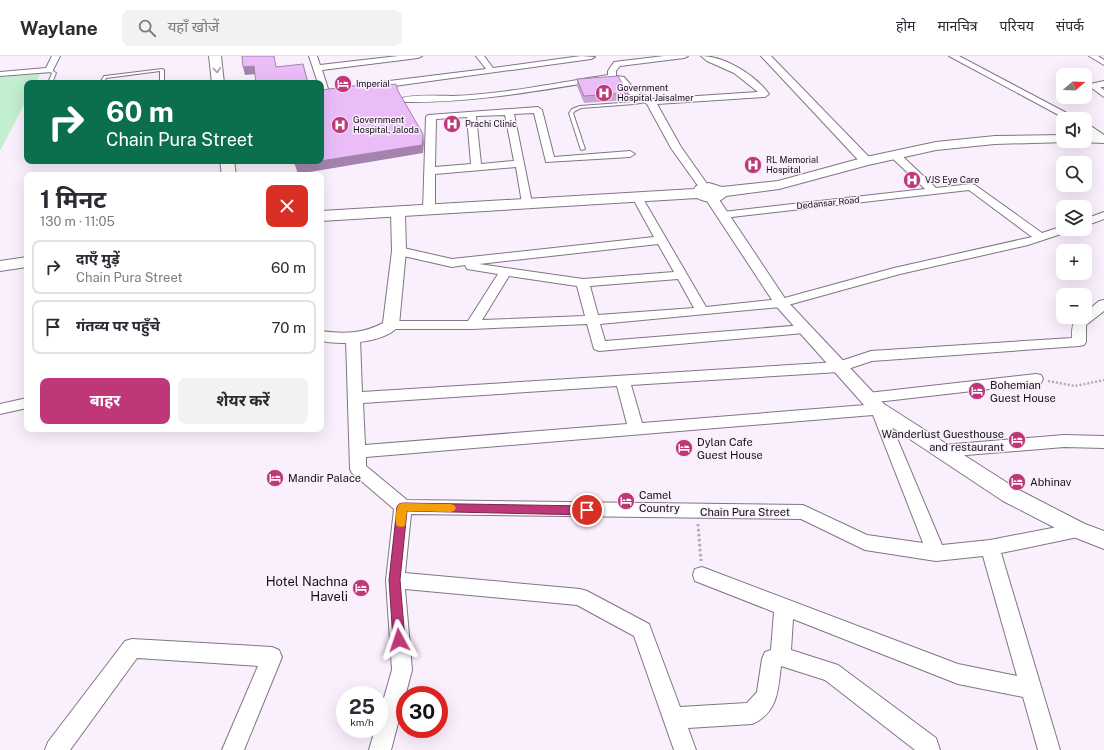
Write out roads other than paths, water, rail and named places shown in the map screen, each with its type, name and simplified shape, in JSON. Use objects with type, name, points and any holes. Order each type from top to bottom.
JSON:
[{"type":"main road","points":[[204,56],[207,80]]},
{"type":"main road","points":[[216,56],[218,80]]},
{"type":"main road","points":[[1092,139],[1104,139]]},
{"type":"main road","points":[[324,216],[398,213],[527,203],[709,193],[779,185],[866,161],[936,146],[995,140],[1056,140]]},
{"type":"main road","points":[[0,259],[24,255]]},
{"type":"main road","points":[[0,266],[24,262]]},
{"type":"street","points":[[0,74],[49,70],[56,56]]},
{"type":"street","points":[[313,56],[322,80]]},
{"type":"street","points":[[317,68],[383,58],[418,56]]},
{"type":"street","points":[[480,56],[491,70]]},
{"type":"street","points":[[357,88],[591,57],[590,56]]},
{"type":"street","points":[[612,78],[612,72],[617,64],[684,56]]},
{"type":"street","points":[[648,102],[765,94],[755,83],[739,72],[725,64],[710,60],[705,56]]},
{"type":"street","points":[[766,56],[866,161]]},
{"type":"street","points":[[953,56],[1060,112]]},
{"type":"street","points":[[1093,56],[1104,63]]},
{"type":"street","points":[[405,99],[428,100],[455,98],[612,78],[621,79],[632,92],[648,102],[676,148],[709,193],[781,303],[873,404],[1010,495],[1078,530],[1104,540]]},
{"type":"street","points":[[1104,84],[1093,86],[1104,94]]},
{"type":"street","points":[[429,211],[431,117],[538,110],[550,160],[630,154]]},
{"type":"street","points":[[509,112],[527,203]]},
{"type":"street","points":[[471,114],[476,167]]},
{"type":"street","points":[[1092,130],[1104,139]]},
{"type":"street","points":[[895,155],[933,191]]},
{"type":"street","points":[[430,171],[520,164]]},
{"type":"street","name":"Dedansar Road","points":[[723,215],[971,187],[1040,237]]},
{"type":"street","points":[[637,197],[702,311]]},
{"type":"street","points":[[391,325],[399,252],[398,213]]},
{"type":"street","points":[[1092,220],[1104,215]]},
{"type":"street","points":[[324,337],[353,339],[370,336],[391,325],[472,325],[593,320],[781,303],[898,271],[1024,242],[1056,232]]},
{"type":"street","points":[[452,262],[661,240]]},
{"type":"street","points":[[399,252],[583,284],[681,275]]},
{"type":"street","points":[[472,325],[506,271]]},
{"type":"street","points":[[583,284],[599,346],[804,329]]},
{"type":"street","points":[[355,398],[839,367],[871,356],[1079,342],[1079,324],[1104,304]]},
{"type":"street","points":[[353,339],[358,469],[403,507],[395,580],[402,670],[380,750]]},
{"type":"street","points":[[357,452],[636,429],[873,404],[1036,379]]},
{"type":"street","points":[[622,381],[636,429]]},
{"type":"street","points":[[0,408],[24,404]]},
{"type":"street","points":[[873,404],[936,553]]},
{"type":"street","points":[[942,451],[1057,442],[1104,442]]},
{"type":"street","name":"Chain Pura Street","points":[[403,507],[803,512],[865,542],[936,553],[990,548],[1078,530]]},
{"type":"street","points":[[990,548],[1049,750]]},
{"type":"street","points":[[702,575],[958,674],[1032,689]]},
{"type":"street","points":[[395,580],[580,597],[642,630],[685,750]]},
{"type":"street","points":[[782,656],[784,607]]},
{"type":"street","points":[[56,750],[132,648],[272,657],[233,750]]},
{"type":"street","points":[[673,718],[752,713],[767,697],[772,659],[782,656],[831,672],[928,746],[929,750]]},
{"type":"lane","points":[[49,70],[54,73],[51,80]]},
{"type":"lane","points":[[104,80],[105,77],[162,70],[162,80]]},
{"type":"lane","points":[[583,149],[571,112],[573,110],[580,107],[648,102]]},
{"type":"place","name":"Imperial","points":[[343,84]]},
{"type":"place","name":"Government Hospital Jaisalmer","points":[[604,93]]},
{"type":"place","name":"Prachi Clinic","points":[[452,124]]},
{"type":"place","name":"Government Hospital, Jaloda","points":[[340,125]]},
{"type":"place","name":"RL Memorial Hospital","points":[[753,165]]},
{"type":"place","name":"VJS Eye Care","points":[[912,180]]},
{"type":"place","name":"Bohemian Guest House","points":[[977,391]]},
{"type":"place","name":"Wanderlust Guesthouse and restaurant","points":[[1017,440]]},
{"type":"place","name":"Dylan Cafe Guest House","points":[[684,448]]},
{"type":"place","name":"Mandir Palace","points":[[275,478]]},
{"type":"place","name":"Abhinav","points":[[1017,482]]},
{"type":"place","name":"Camel Country","points":[[626,501]]},
{"type":"place","name":"Hotel Nachna Haveli","points":[[361,588]]}]
